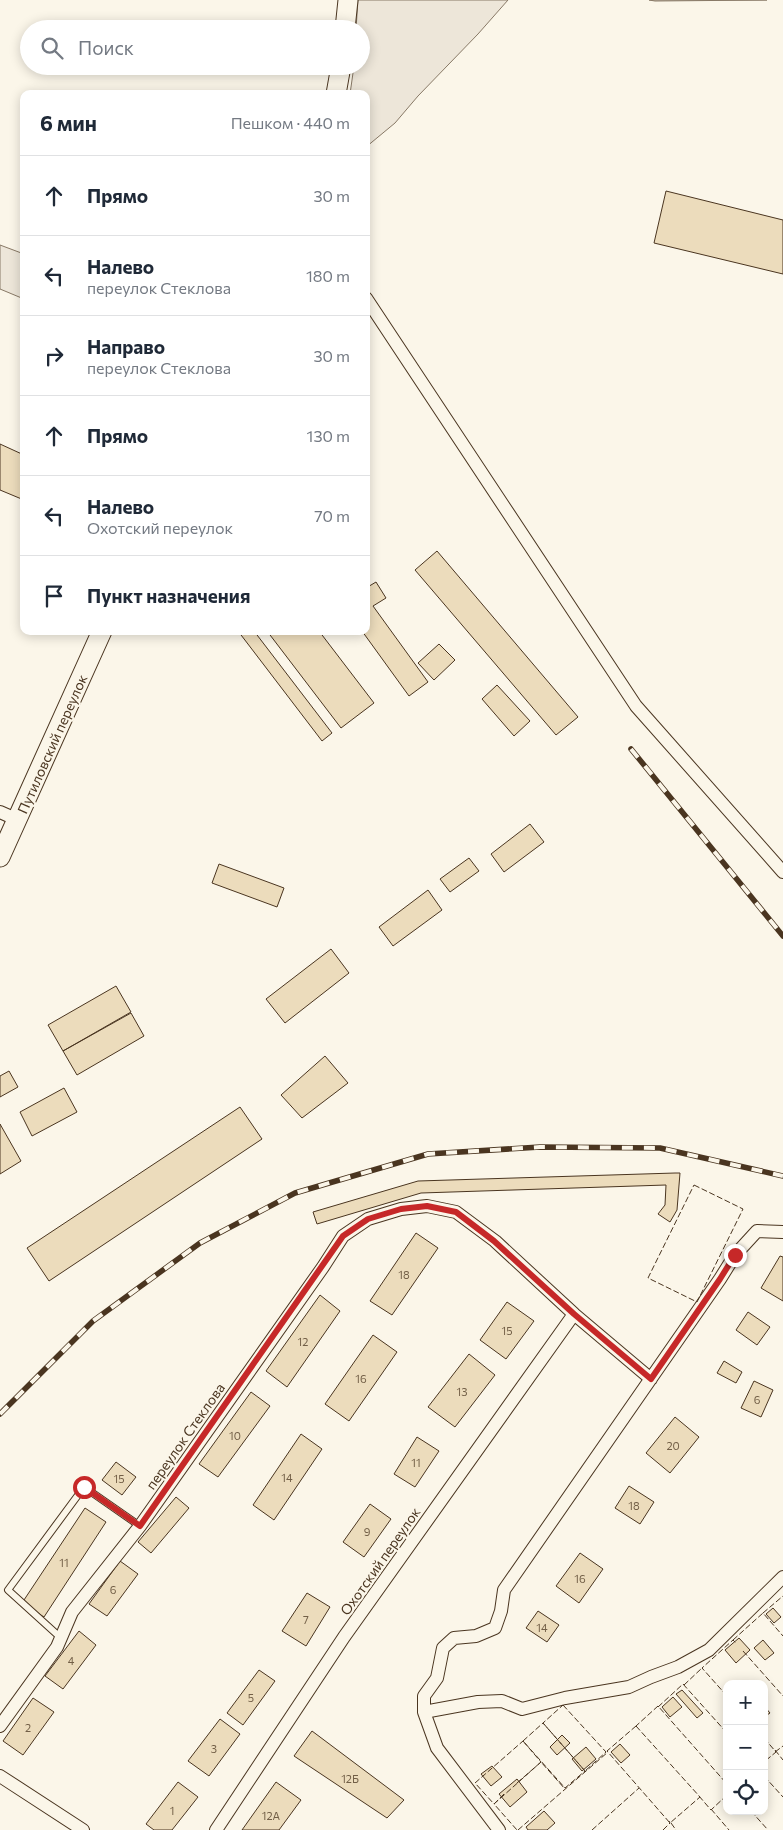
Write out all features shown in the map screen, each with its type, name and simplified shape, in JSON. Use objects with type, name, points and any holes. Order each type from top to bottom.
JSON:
[{"type":"main road","points":[[346,20],[348,0]]},
{"type":"main road","points":[[337,90],[339,75]]},
{"type":"main road","name":"Путиловский переулок","points":[[0,857],[100,635]]},
{"type":"street","points":[[370,304],[636,706],[783,872]]},
{"type":"street","points":[[0,812],[18,820]]},
{"type":"street","name":"переулок Стеклова","points":[[0,1726],[57,1647],[72,1612],[140,1526],[343,1236],[368,1219],[401,1209],[427,1206],[456,1212],[501,1246],[574,1314],[651,1379]]},
{"type":"street","points":[[499,1830],[437,1748],[424,1712],[424,1696],[437,1678],[443,1648],[454,1638],[476,1636],[495,1628],[501,1611],[504,1590],[735,1255],[757,1231],[783,1232]]},
{"type":"street","name":"Охотский переулок","points":[[216,1830],[344,1637],[574,1314]]},
{"type":"street","points":[[424,1712],[478,1702],[502,1701],[522,1709],[564,1698],[629,1687],[678,1667],[709,1650],[783,1577]]},
{"type":"street","points":[[0,1776],[83,1830]]},
{"type":"lane","points":[[61,1638],[8,1590],[84,1487],[140,1526]]},
{"type":"shaded area","points":[[358,0],[508,0],[395,123],[370,144],[370,90],[351,90],[353,75],[370,75],[370,20],[357,20]]},
{"type":"shaded area","points":[[649,0],[767,0],[655,1]]},
{"type":"shaded area","points":[[0,245],[20,252],[20,297],[0,289]]},
{"type":"building","points":[[666,191],[783,220],[783,274],[654,243]]},
{"type":"building","points":[[0,444],[20,453],[20,498],[0,490]]},
{"type":"building","points":[[437,551],[578,717],[556,735],[415,570]]},
{"type":"building","points":[[376,582],[386,598],[373,606],[428,682],[409,696],[365,635],[370,635],[370,586]]},
{"type":"building","points":[[241,635],[257,635],[332,733],[322,741]]},
{"type":"building","points":[[270,635],[322,635],[374,703],[341,728]]},
{"type":"building","points":[[439,644],[455,660],[434,680],[418,663]]},
{"type":"building","points":[[497,685],[530,721],[514,736],[482,699]]},
{"type":"building","points":[[530,824],[544,842],[504,872],[491,854]]},
{"type":"building","points":[[469,858],[479,871],[450,892],[440,879]]},
{"type":"building","points":[[219,864],[284,888],[277,907],[212,883]]},
{"type":"building","points":[[428,890],[442,910],[393,946],[379,927]]},
{"type":"building","points":[[331,949],[349,973],[285,1023],[266,999]]},
{"type":"building","points":[[116,986],[131,1012],[63,1051],[48,1025]]},
{"type":"building","points":[[131,1013],[144,1036],[77,1075],[63,1051]]},
{"type":"building","points":[[325,1056],[348,1083],[302,1118],[281,1095]]},
{"type":"building","points":[[9,1071],[18,1087],[0,1097],[0,1076]]},
{"type":"building","points":[[64,1088],[77,1112],[32,1136],[20,1112]]},
{"type":"building","points":[[240,1107],[262,1139],[49,1281],[27,1248]]},
{"type":"building","points":[[0,1124],[21,1161],[0,1174]]},
{"type":"building","points":[[680,1173],[677,1210],[670,1222],[658,1214],[665,1205],[666,1185],[421,1193],[317,1224],[313,1212],[418,1181]]},
{"type":"building","points":[[416,1233],[438,1248],[392,1315],[370,1301]]},
{"type":"building","points":[[780,1256],[783,1257],[783,1301],[761,1288]]},
{"type":"building","points":[[320,1295],[340,1311],[287,1387],[266,1371]]},
{"type":"building","points":[[507,1302],[534,1321],[506,1359],[480,1340]]},
{"type":"building","points":[[748,1312],[770,1327],[757,1345],[736,1330]]},
{"type":"building","points":[[373,1335],[397,1352],[349,1421],[325,1404]]},
{"type":"building","points":[[469,1354],[495,1375],[455,1427],[428,1407]]},
{"type":"building","points":[[724,1361],[742,1372],[736,1383],[717,1373]]},
{"type":"building","points":[[754,1381],[773,1390],[761,1417],[741,1408]]},
{"type":"building","points":[[251,1392],[270,1406],[218,1477],[199,1464]]},
{"type":"building","points":[[675,1417],[699,1437],[670,1473],[646,1453]]},
{"type":"building","points":[[301,1434],[322,1449],[274,1520],[253,1505]]},
{"type":"building","points":[[417,1437],[439,1451],[415,1487],[394,1474]]},
{"type":"building","points":[[116,1462],[136,1477],[122,1495],[102,1480]]},
{"type":"building","points":[[629,1486],[654,1502],[640,1524],[615,1508]]},
{"type":"building","points":[[176,1497],[189,1508],[151,1553],[138,1542]]},
{"type":"building","points":[[370,1504],[391,1519],[364,1557],[343,1542]]},
{"type":"building","points":[[85,1508],[106,1522],[44,1617],[22,1603]]},
{"type":"building","points":[[580,1553],[603,1569],[579,1603],[556,1586]]},
{"type":"building","points":[[120,1561],[138,1574],[107,1616],[89,1604]]},
{"type":"building","points":[[307,1593],[330,1607],[306,1646],[282,1631]]},
{"type":"building","points":[[773,1608],[781,1617],[774,1623],[766,1614]]},
{"type":"building","points":[[538,1611],[559,1625],[547,1642],[526,1628]]},
{"type":"building","points":[[79,1631],[96,1645],[63,1689],[45,1676]]},
{"type":"building","points":[[739,1638],[750,1650],[736,1663],[725,1650]]},
{"type":"building","points":[[763,1640],[774,1653],[765,1660],[754,1648]]},
{"type":"building","points":[[259,1670],[275,1681],[243,1725],[227,1713]]},
{"type":"building","points":[[682,1690],[703,1713],[697,1718],[676,1694]]},
{"type":"building","points":[[673,1697],[682,1707],[670,1717],[662,1707]]},
{"type":"building","points":[[33,1698],[54,1712],[23,1755],[3,1741]]},
{"type":"building","points":[[220,1719],[240,1734],[209,1776],[188,1761]]},
{"type":"building","points":[[312,1731],[404,1800],[387,1818],[294,1756]]},
{"type":"building","points":[[562,1735],[570,1743],[557,1755],[550,1747]]},
{"type":"building","points":[[620,1744],[630,1755],[621,1763],[611,1752]]},
{"type":"building","points":[[586,1747],[596,1759],[582,1771],[572,1759]]},
{"type":"building","points":[[492,1766],[502,1777],[491,1786],[481,1774]]},
{"type":"building","points":[[517,1779],[527,1792],[510,1807],[499,1794]]},
{"type":"building","points":[[178,1782],[198,1797],[172,1830],[154,1830],[146,1824]]},
{"type":"building","points":[[276,1782],[301,1800],[279,1830],[242,1830]]},
{"type":"building","points":[[544,1811],[555,1823],[547,1830],[528,1830],[526,1827]]},
{"type":"railway","points":[[631,749],[783,936]]},
{"type":"railway","points":[[0,1414],[93,1321],[200,1243],[295,1193],[428,1154],[540,1147],[660,1148],[783,1176]]},
{"type":"fence","points":[[694,1185],[743,1209],[697,1302],[648,1278],[694,1185]]},
{"type":"fence","points":[[763,1613],[783,1596]]},
{"type":"fence","points":[[733,1640],[763,1613],[783,1636]]},
{"type":"fence","points":[[723,1692],[702,1668],[733,1640],[737,1644]]},
{"type":"fence","points":[[743,1651],[783,1696]]},
{"type":"fence","points":[[684,1685],[703,1669]]},
{"type":"fence","points":[[658,1707],[683,1684],[723,1729]]},
{"type":"fence","points":[[563,1705],[606,1752],[585,1771],[543,1723],[563,1705]]},
{"type":"fence","points":[[637,1727],[658,1706],[723,1779]]},
{"type":"fence","points":[[543,1723],[585,1771],[565,1788],[523,1741],[543,1723]]},
{"type":"fence","points":[[636,1726],[700,1797],[670,1823],[607,1751],[636,1726]]},
{"type":"fence","points":[[523,1741],[541,1762],[494,1804],[475,1783],[523,1741]]},
{"type":"fence","points":[[768,1743],[776,1752],[768,1759]]},
{"type":"fence","points":[[775,1752],[783,1746]]},
{"type":"fence","points":[[775,1750],[783,1760]]},
{"type":"fence","points":[[518,1830],[608,1752]]},
{"type":"fence","points":[[517,1783],[541,1762],[565,1789]]},
{"type":"fence","points":[[768,1780],[783,1797]]},
{"type":"fence","points":[[592,1830],[639,1788]]},
{"type":"fence","points":[[504,1794],[494,1804],[517,1830]]},
{"type":"fence","points":[[699,1796],[711,1810],[723,1799]]},
{"type":"fence","points":[[711,1809],[729,1830]]},
{"type":"fence","points":[[755,1815],[768,1830]]},
{"type":"fence","points":[[663,1830],[670,1823],[669,1821]]},
{"type":"fence","points":[[671,1823],[676,1830]]},
{"type":"route","points":[[84,1487],[140,1526],[343,1236],[368,1219],[401,1209],[427,1206],[456,1212],[519,1262],[574,1314],[651,1379],[735,1255]]}]
